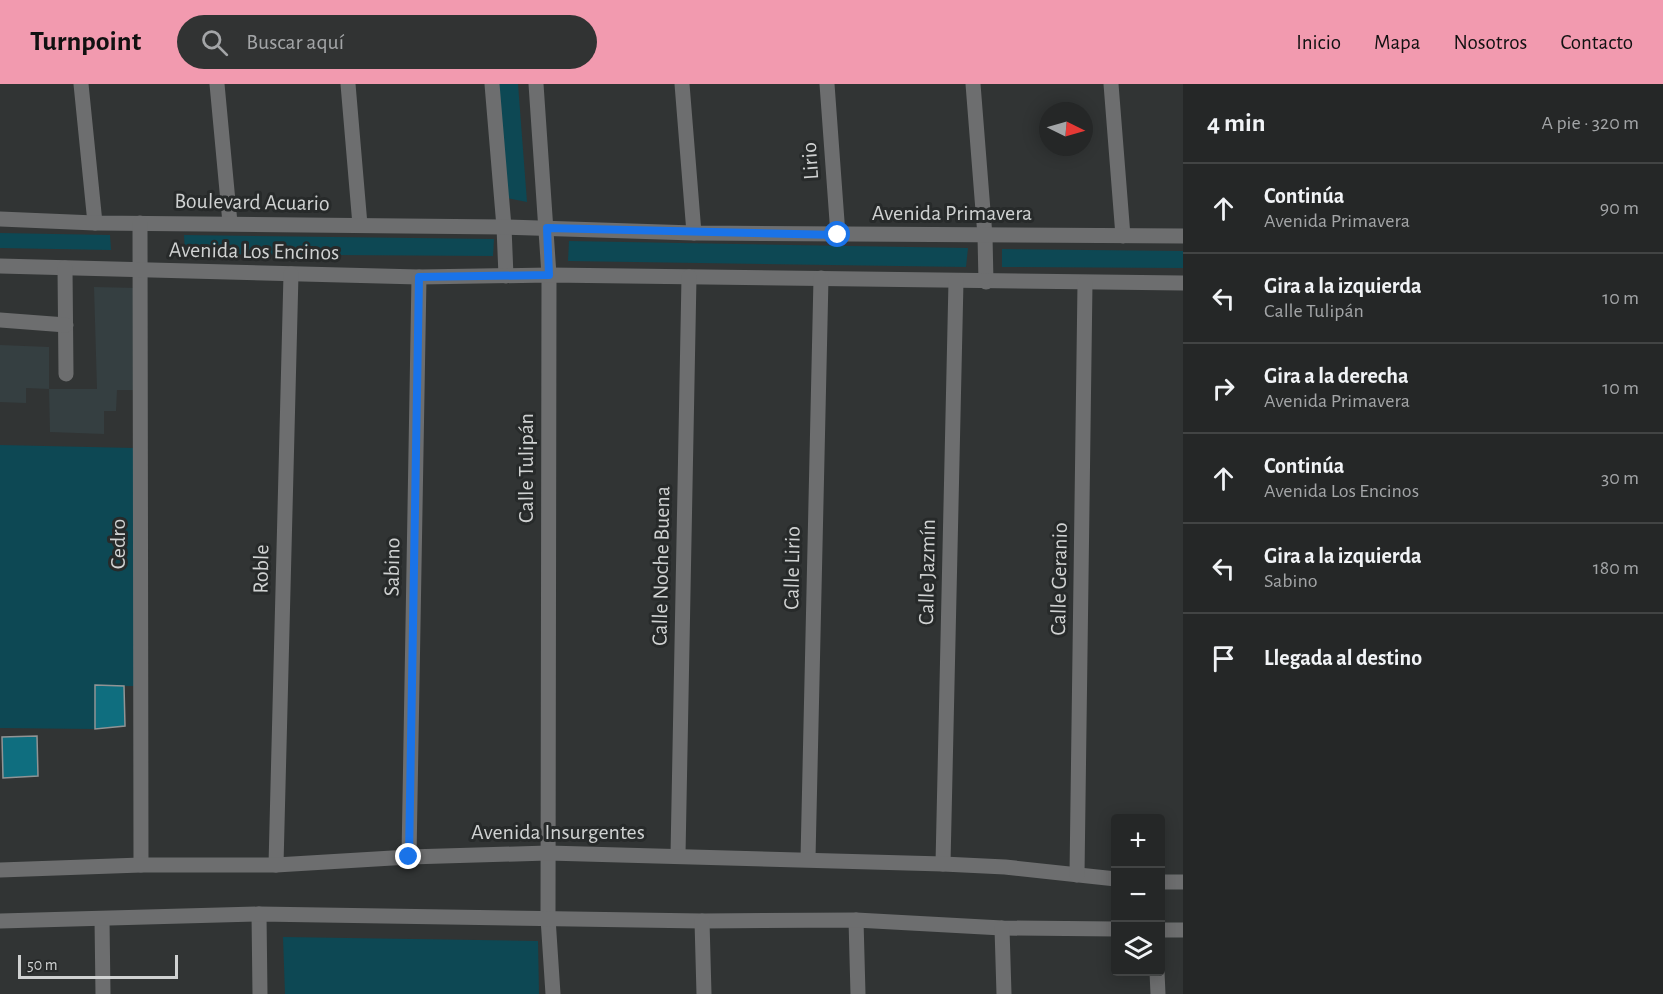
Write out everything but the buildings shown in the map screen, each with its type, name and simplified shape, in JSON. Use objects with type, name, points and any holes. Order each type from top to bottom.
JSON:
[{"type":"street","points":[[81,84],[95,223]]},
{"type":"street","points":[[217,84],[230,224]]},
{"type":"street","points":[[348,84],[360,225]]},
{"type":"street","points":[[492,84],[506,276],[821,278],[1085,284],[1183,283]]},
{"type":"street","name":"Calle Tulipán","points":[[536,84],[549,275],[548,918],[553,994]]},
{"type":"street","points":[[682,84],[694,233]]},
{"type":"street","name":"Lirio","points":[[827,84],[838,235]]},
{"type":"street","points":[[973,84],[985,236],[986,282]]},
{"type":"street","points":[[1111,84],[1123,236]]},
{"type":"street","name":"Boulevard Acuario","points":[[0,219],[95,223],[504,227]]},
{"type":"street","name":"Cedro","points":[[140,223],[141,865]]},
{"type":"street","name":"Avenida Primavera","points":[[504,227],[838,235],[1183,236]]},
{"type":"street","name":"Avenida Los Encinos","points":[[0,267],[419,277],[506,276]]},
{"type":"street","points":[[65,268],[66,375]]},
{"type":"street","name":"Roble","points":[[276,865],[291,274]]},
{"type":"street","name":"Sabino","points":[[409,857],[419,277]]},
{"type":"street","name":"Calle Noche Buena","points":[[678,855],[689,277]]},
{"type":"street","name":"Calle Lirio","points":[[808,859],[821,278]]},
{"type":"street","name":"Calle Jazmín","points":[[943,864],[956,281]]},
{"type":"street","name":"Calle Geranio","points":[[1077,875],[1085,284]]},
{"type":"street","points":[[0,320],[66,325]]},
{"type":"street","name":"Avenida Insurgentes","points":[[0,870],[141,865],[276,865],[409,857],[548,853],[943,864],[1005,867],[1111,878]]},
{"type":"street","points":[[1165,882],[1183,882]]},
{"type":"street","points":[[259,914],[260,994]]},
{"type":"street","points":[[0,921],[259,914],[702,921],[856,920],[1002,928],[1111,929]]},
{"type":"street","points":[[102,919],[103,994]]},
{"type":"street","points":[[856,920],[858,994]]},
{"type":"street","points":[[702,921],[704,994]]},
{"type":"street","points":[[1002,928],[1004,994]]},
{"type":"street","points":[[1165,930],[1183,930]]},
{"type":"street","points":[[1157,976],[1158,994]]},
{"type":"shaded area","points":[[499,84],[518,84],[527,202],[507,198]]},
{"type":"shaded area","points":[[0,233],[110,235],[111,250],[0,248]]},
{"type":"shaded area","points":[[184,235],[494,239],[493,256],[185,254]]},
{"type":"shaded area","points":[[569,241],[968,248],[966,267],[568,261]]},
{"type":"shaded area","points":[[1002,249],[1183,251],[1183,268],[1002,267]]},
{"type":"shaded area","points":[[94,287],[138,288],[137,390],[117,390],[116,411],[104,411],[104,434],[50,432],[49,389],[97,389]]},
{"type":"shaded area","points":[[0,345],[49,347],[49,389],[26,388],[26,403],[0,402]]},
{"type":"shaded area","points":[[0,445],[134,448],[134,686],[95,686],[95,729],[0,728]]},
{"type":"shaded area","points":[[283,937],[538,941],[539,994],[285,994]]},
{"type":"route","points":[[409,857],[419,277],[549,275],[547,228],[838,235]]}]
